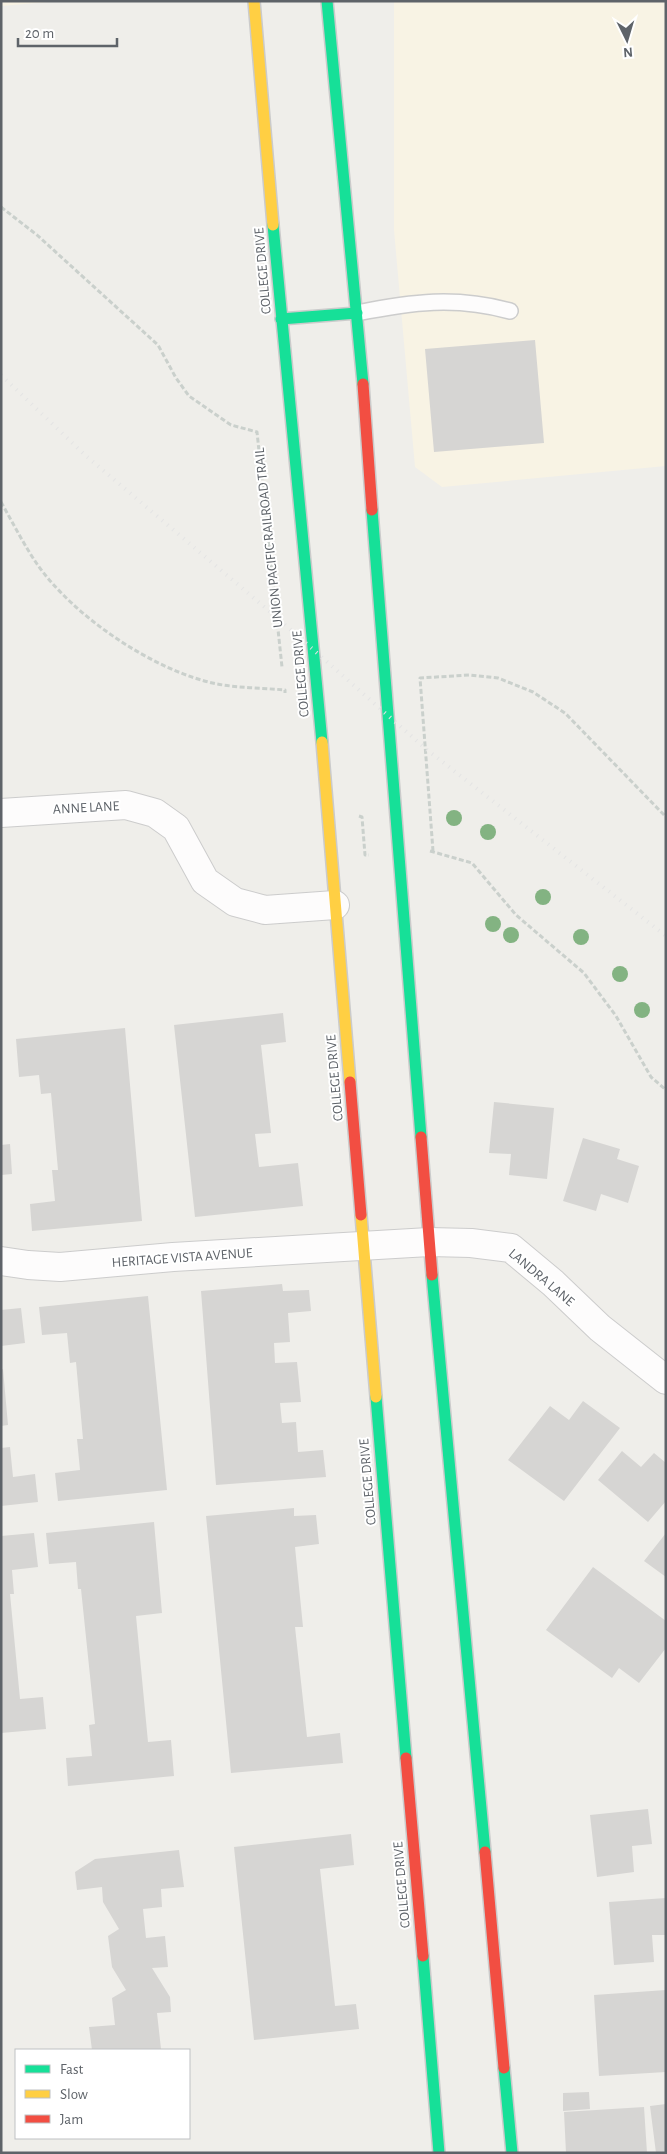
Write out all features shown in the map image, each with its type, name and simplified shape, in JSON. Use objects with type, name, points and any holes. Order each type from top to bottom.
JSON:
[{"type":"main road","name":"COLLEGE DRIVE","points":[[254,1],[281,318],[313,641],[439,2153]]},
{"type":"main road","points":[[327,1],[357,313],[430,1242],[512,2153]]},
{"type":"main road","points":[[281,318],[357,313]]},
{"type":"street","name":"ANNE LANE","points":[[1,813],[126,805],[155,813],[176,828],[205,881],[235,902],[265,910],[335,905]]},
{"type":"street","name":"LANDRA LANE","points":[[363,1246],[430,1242],[471,1243],[511,1248],[553,1283],[600,1328],[666,1380]]},
{"type":"street","name":"HERITAGE VISTA AVENUE","points":[[1,1261],[60,1267],[193,1256],[363,1246]]},
{"type":"lane","points":[[357,313],[392,306],[455,301],[485,304],[510,311]]},
{"type":"path","name":"UNION PACIFIC RAILROAD TRAIL","points":[[1,207],[37,235],[158,345],[176,378],[189,396],[231,425],[257,432],[282,672]]},
{"type":"path","points":[[433,851],[420,678],[470,675],[498,678],[534,692],[565,713],[666,817]]},
{"type":"path","points":[[284,681],[285,690]]},
{"type":"shaded area","points":[[1,1],[61,1],[1,6]]},
{"type":"shaded area","points":[[394,1],[666,1],[666,466],[442,487],[415,467],[394,230]]},
{"type":"building","points":[[535,340],[544,443],[434,452],[425,349]]},
{"type":"building","points":[[283,1013],[286,1042],[261,1045],[271,1133],[255,1134],[259,1167],[298,1163],[303,1206],[195,1217],[174,1025]]},
{"type":"building","points":[[125,1028],[142,1221],[32,1231],[30,1204],[55,1201],[52,1170],[58,1170],[51,1093],[41,1094],[39,1075],[19,1077],[16,1039]]},
{"type":"building","points":[[494,1102],[554,1108],[547,1179],[509,1175],[511,1154],[489,1153]]},
{"type":"building","points":[[583,1138],[620,1149],[617,1159],[639,1166],[628,1203],[601,1194],[596,1211],[563,1201]]},
{"type":"building","points":[[10,1144],[12,1174],[1,1175],[1,1145]]},
{"type":"building","points":[[282,1284],[283,1291],[309,1290],[311,1311],[288,1313],[290,1342],[274,1343],[275,1363],[297,1362],[301,1402],[280,1403],[282,1423],[296,1422],[298,1452],[323,1450],[326,1477],[216,1485],[201,1291]]},
{"type":"building","points":[[148,1296],[167,1490],[58,1501],[55,1473],[80,1470],[77,1439],[83,1439],[76,1362],[70,1363],[67,1333],[42,1335],[39,1307]]},
{"type":"building","points":[[21,1308],[25,1343],[1,1346],[1,1310]]},
{"type":"building","points":[[3,1369],[8,1425],[1,1426],[1,1370]]},
{"type":"building","points":[[583,1401],[620,1428],[564,1501],[508,1460],[550,1406],[569,1420]]},
{"type":"building","points":[[10,1447],[13,1477],[35,1474],[38,1502],[1,1506],[1,1448]]},
{"type":"building","points":[[622,1451],[641,1467],[654,1453],[666,1463],[666,1501],[648,1522],[598,1480]]},
{"type":"building","points":[[294,1508],[294,1516],[316,1515],[319,1544],[295,1547],[303,1627],[295,1627],[307,1737],[340,1733],[343,1763],[231,1773],[206,1516]]},
{"type":"building","points":[[154,1522],[162,1613],[136,1616],[148,1742],[171,1740],[174,1776],[68,1786],[66,1758],[92,1756],[89,1725],[95,1724],[81,1589],[78,1589],[76,1562],[49,1564],[46,1533]]},
{"type":"building","points":[[34,1533],[38,1567],[12,1570],[14,1594],[10,1594],[20,1699],[43,1697],[46,1729],[1,1733],[1,1536]]},
{"type":"building","points":[[666,1533],[666,1577],[644,1561]]},
{"type":"building","points":[[593,1567],[666,1621],[666,1648],[639,1683],[619,1668],[612,1678],[546,1630]]},
{"type":"building","points":[[648,1809],[652,1844],[632,1846],[634,1872],[597,1877],[590,1815]]},
{"type":"building","points":[[351,1834],[354,1865],[320,1869],[335,2006],[356,2004],[359,2029],[254,2040],[234,1847]]},
{"type":"building","points":[[179,1850],[184,1887],[161,1889],[162,1907],[143,1909],[146,1938],[165,1936],[168,1967],[152,1968],[170,1997],[171,2012],[157,2013],[161,2049],[92,2049],[89,2027],[115,2025],[112,1998],[126,1990],[112,1967],[108,1936],[119,1929],[103,1902],[102,1887],[77,1890],[75,1872],[95,1859]]},
{"type":"building","points":[[666,1898],[666,1935],[652,1935],[654,1962],[614,1965],[609,1902]]},
{"type":"building","points":[[666,1990],[666,2072],[599,2076],[594,1995]]},
{"type":"building","points":[[589,2092],[590,2109],[563,2111],[563,2093]]},
{"type":"building","points":[[666,2104],[666,2153],[656,2153],[650,2106]]},
{"type":"building","points":[[644,2107],[647,2153],[566,2153],[564,2112]]},
{"type":"railway","points":[[1,375],[85,455],[275,616],[426,749],[666,936]]},
{"type":"traffic: fast","points":[[327,1],[363,384]]},
{"type":"traffic: fast","points":[[273,225],[322,742]]},
{"type":"traffic: fast","points":[[281,319],[357,313]]},
{"type":"traffic: fast","points":[[372,510],[421,1137]]},
{"type":"traffic: fast","points":[[432,1275],[485,1852]]},
{"type":"traffic: fast","points":[[376,1397],[406,1758]]},
{"type":"traffic: fast","points":[[423,1956],[439,2153]]},
{"type":"traffic: fast","points":[[504,2068],[512,2153]]},
{"type":"traffic: slow","points":[[254,1],[273,225]]},
{"type":"traffic: slow","points":[[322,742],[350,1082]]},
{"type":"traffic: slow","points":[[361,1215],[376,1397]]},
{"type":"traffic: jam","points":[[363,384],[372,510]]},
{"type":"traffic: jam","points":[[350,1082],[361,1215]]},
{"type":"traffic: jam","points":[[421,1137],[432,1275]]},
{"type":"traffic: jam","points":[[406,1758],[423,1956]]},
{"type":"traffic: jam","points":[[485,1852],[504,2068]]}]
